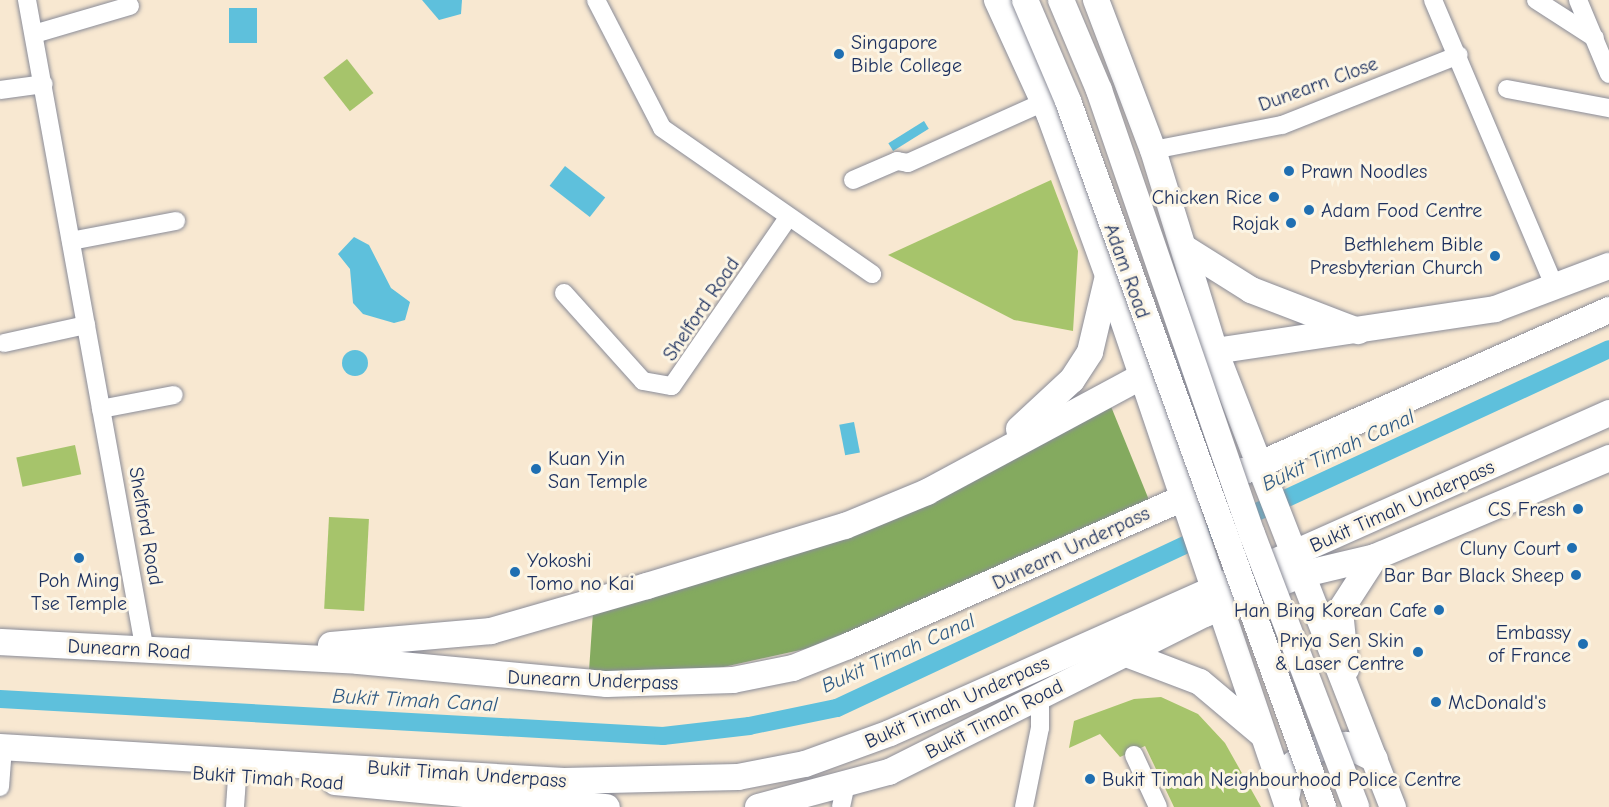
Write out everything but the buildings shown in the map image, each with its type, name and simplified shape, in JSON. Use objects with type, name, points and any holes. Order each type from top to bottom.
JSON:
[{"type":"highway","points":[[997,0],[1108,275],[1287,802]]},
{"type":"highway","name":"Adam Road","points":[[1024,0],[1068,101],[1225,544],[1323,807]]},
{"type":"highway","name":"Adam Road","points":[[1061,0],[1099,90],[1252,534],[1356,807]]},
{"type":"highway","points":[[1096,0],[1153,150],[1186,249],[1215,351],[1259,470],[1393,807]]},
{"type":"highway","points":[[1087,220],[1101,235],[1126,246],[1155,235],[1167,193]]},
{"type":"highway","points":[[1186,249],[1251,290],[1361,332]]},
{"type":"highway","points":[[257,655],[491,631],[845,526],[988,457],[1142,376],[1215,351],[1361,332],[1495,309],[1609,266]]},
{"type":"highway","points":[[988,457],[1072,380],[1090,352],[1108,275]]},
{"type":"highway","name":"Dunearn Underpass","points":[[257,655],[617,685],[733,680],[793,668],[1609,309]]},
{"type":"highway","name":"Bukit Timah Underpass","points":[[259,761],[655,782],[738,777],[805,764],[890,733],[1609,413]]},
{"type":"highway","name":"Bukit Timah Road","points":[[758,807],[843,797],[1040,694],[1222,608],[1300,575],[1375,556],[1609,458]]},
{"type":"highway","points":[[1348,690],[1340,611],[1375,556]]},
{"type":"highway","name":"Dunearn Road","points":[[0,642],[257,655]]},
{"type":"highway","points":[[1124,653],[1200,682],[1264,736]]},
{"type":"highway","points":[[1287,802],[1294,764],[1320,748],[1346,746],[1375,759]]},
{"type":"highway","name":"Bukit Timah Road","points":[[2,747],[259,761]]},
{"type":"highway","name":"Bukit Timah Road","points":[[149,756],[169,770],[513,803],[607,807]]},
{"type":"street","name":"Shelford Road","points":[[27,0],[145,651]]},
{"type":"street","points":[[596,0],[662,128],[787,219],[872,274]]},
{"type":"street","points":[[1432,0],[1459,55],[1555,287]]},
{"type":"street","points":[[1536,0],[1595,38]]},
{"type":"street","points":[[1578,0],[1609,74]]},
{"type":"street","points":[[34,34],[130,6]]},
{"type":"street","name":"Dunearn Close","points":[[1153,150],[1295,120],[1459,55]]},
{"type":"street","points":[[0,90],[44,84]]},
{"type":"street","points":[[1508,88],[1609,108]]},
{"type":"street","points":[[853,180],[897,161],[908,163],[1038,104]]},
{"type":"street","name":"Shelford Road","points":[[564,293],[643,381],[672,386],[787,219]]},
{"type":"street","points":[[71,241],[176,221]]},
{"type":"street","points":[[4,343],[86,325]]},
{"type":"street","points":[[101,409],[174,395]]},
{"type":"street","points":[[1024,807],[1040,728],[1040,694]]},
{"type":"street","points":[[0,787],[2,747]]},
{"type":"street","points":[[1134,755],[1158,807]]},
{"type":"street","points":[[235,807],[237,777]]},
{"type":"green space","points":[[347,59],[373,93],[350,111],[323,77]]},
{"type":"green space","points":[[1051,180],[1078,251],[1073,331],[1014,320],[888,255]]},
{"type":"green space","points":[[1110,404],[1149,500],[814,647],[701,672],[589,671],[593,612],[851,534]]},
{"type":"green space","points":[[75,445],[81,474],[23,487],[16,457]]},
{"type":"green space","points":[[329,517],[369,519],[364,611],[324,609]]},
{"type":"green space","points":[[1161,697],[1198,714],[1225,743],[1261,807],[1174,807],[1145,746],[1120,757],[1100,734],[1069,748],[1074,721],[1134,699]]},
{"type":"water","points":[[422,0],[462,0],[461,14],[439,20]]},
{"type":"water","points":[[229,8],[257,8],[257,43],[229,43]]},
{"type":"water","points":[[924,121],[929,129],[893,151],[888,143]]},
{"type":"water","points":[[565,166],[605,197],[590,217],[550,186]]},
{"type":"water","points":[[354,237],[369,245],[391,288],[410,302],[405,320],[394,323],[363,314],[353,303],[350,269],[338,254]]},
{"type":"water","points":[[355,350],[364,354],[368,363],[364,372],[355,376],[346,372],[342,363],[346,354]]},
{"type":"water","points":[[854,422],[860,452],[845,455],[839,425]]},
{"type":"waterway","name":"Bukit Timah Canal","points":[[1235,522],[1609,349]]},
{"type":"waterway","name":"Bukit Timah Canal","points":[[0,699],[663,736],[749,726],[837,708],[1207,535]]},
{"type":"place","name":"Singapore Bible College","points":[[839,54]]},
{"type":"place","name":"Prawn Noodles","points":[[1289,171]]},
{"type":"place","name":"Chicken Rice","points":[[1274,197]]},
{"type":"place","name":"Adam Food Centre","points":[[1309,210]]},
{"type":"place","name":"Rojak","points":[[1291,223]]},
{"type":"place","name":"Bethlehem Bible Presbyterian Church","points":[[1495,256]]},
{"type":"place","name":"Kuan Yin San Temple","points":[[536,469]]},
{"type":"place","name":"CS Fresh","points":[[1578,509]]},
{"type":"place","name":"Cluny Court","points":[[1572,548]]},
{"type":"place","name":"Poh Ming Tse Temple","points":[[79,558]]},
{"type":"place","name":"Yokoshi Tomo no Kai","points":[[515,572]]},
{"type":"place","name":"Bar Bar Black Sheep","points":[[1576,575]]},
{"type":"place","name":"Han Bing Korean Cafe","points":[[1439,610]]},
{"type":"place","name":"Embassy of France","points":[[1583,644]]},
{"type":"place","name":"Priya Sen Skin & Laser Centre","points":[[1418,652]]},
{"type":"place","name":"McDonald's","points":[[1436,702]]},
{"type":"place","name":"Bukit Timah Neighbourhood Police Centre","points":[[1090,779]]}]
